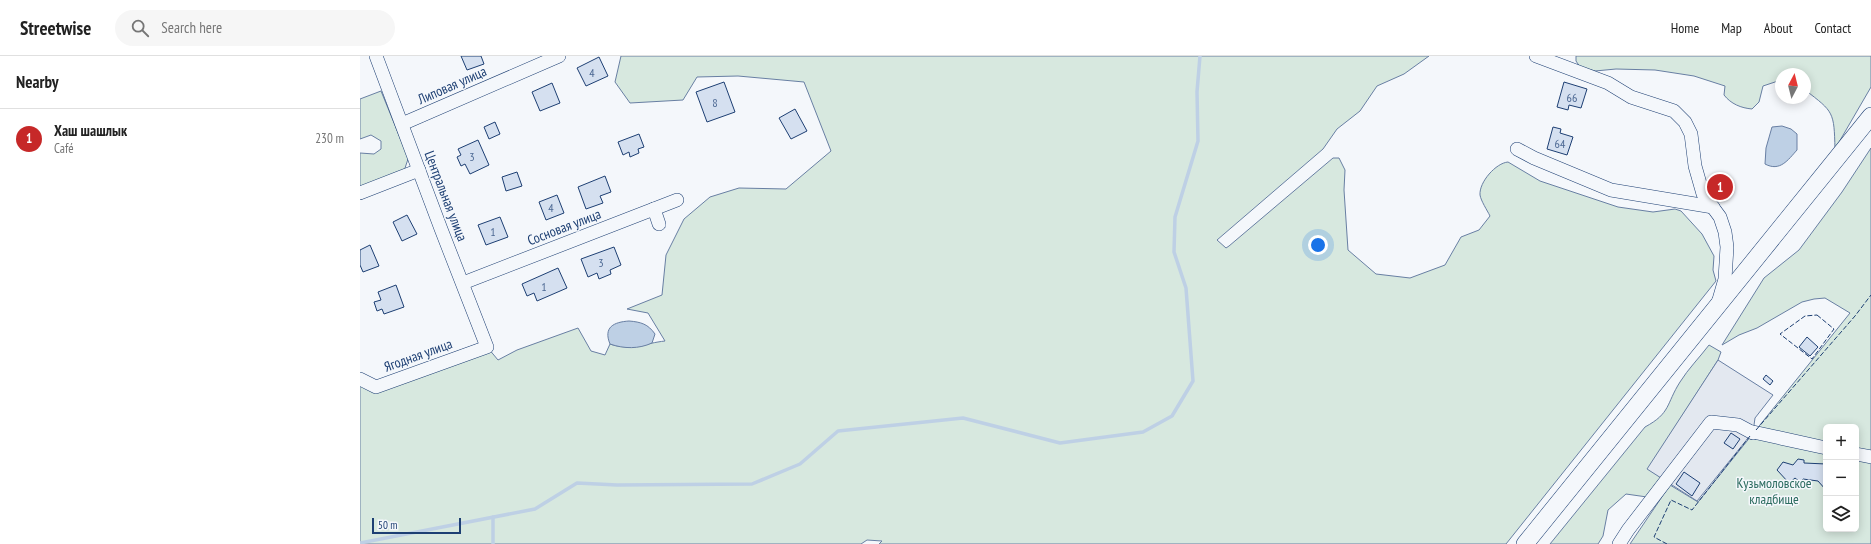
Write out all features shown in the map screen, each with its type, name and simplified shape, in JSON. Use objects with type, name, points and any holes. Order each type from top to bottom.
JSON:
[{"type":"main road","points":[[1525,544],[1871,116]]},
{"type":"street","name":"Центральная улица","points":[[376,56],[487,347]]},
{"type":"street","name":"Липовая улица","points":[[402,124],[559,56]]},
{"type":"street","points":[[1536,56],[1608,83],[1632,97],[1674,111],[1685,122],[1691,134],[1695,166],[1703,194],[1720,217],[1725,232],[1727,247],[1725,279],[1716,307]]},
{"type":"street","points":[[1517,149],[1541,161],[1611,190],[1713,207]]},
{"type":"street","points":[[360,193],[419,170]]},
{"type":"street","name":"Сосновая улица","points":[[463,283],[677,200]]},
{"type":"street","points":[[654,209],[659,224]]},
{"type":"street","name":"Ягодная улица","points":[[360,379],[376,387],[487,347]]},
{"type":"street","points":[[1619,544],[1628,530],[1711,422],[1738,425],[1753,433],[1823,447]]},
{"type":"street","points":[[1859,455],[1871,457]]},
{"type":"green space","points":[[621,56],[1429,56],[1404,74],[1377,86],[1360,111],[1337,129],[1323,149],[1217,240],[1226,248],[1229,246],[1333,158],[1339,158],[1345,170],[1344,190],[1348,250],[1376,274],[1410,278],[1445,265],[1461,237],[1479,230],[1490,216],[1480,195],[1482,184],[1494,169],[1503,163],[1508,162],[1540,181],[1618,207],[1653,212],[1675,209],[1681,211],[1702,234],[1714,256],[1713,270],[1716,281],[1506,544],[879,544],[882,541],[867,540],[861,544],[360,544],[360,374],[376,381],[483,342],[498,360],[517,350],[578,328],[591,351],[605,355],[610,344],[631,347],[665,341],[648,313],[627,309],[662,295],[666,255],[684,219],[710,197],[739,188],[786,189],[831,151],[804,82],[738,76],[697,77],[683,100],[630,103],[615,82]]},
{"type":"green space","points":[[1576,56],[1871,56],[1871,87],[1835,149],[1833,120],[1822,103],[1811,95],[1811,68],[1775,68],[1775,82],[1763,86],[1759,102],[1752,109],[1740,107],[1730,101],[1724,95],[1725,86],[1694,76],[1655,70],[1616,69],[1595,71],[1580,67],[1576,61]]},
{"type":"green space","points":[[381,91],[408,159],[404,171],[360,187],[360,153],[374,154],[381,149],[381,141],[371,135],[360,139],[360,99]]},
{"type":"green space","name":"Кузьмоловское кладбище","points":[[1871,148],[1871,544],[1630,544],[1670,485],[1698,502],[1850,313],[1825,298],[1802,302],[1757,328],[1739,335],[1722,345],[1764,278],[1799,250],[1842,192]]},
{"type":"green space","points":[[1709,345],[1721,352],[1718,360],[1648,469],[1665,480],[1647,497],[1626,494],[1608,510],[1603,536],[1598,544],[1550,544],[1645,427],[1664,412],[1683,377]]},
{"type":"shaded area","points":[[1718,360],[1773,395],[1755,418],[1753,432],[1697,501],[1647,469]]},
{"type":"water","points":[[1782,126],[1791,129],[1797,134],[1797,150],[1783,164],[1775,167],[1770,166],[1765,164],[1766,148],[1772,127]]},
{"type":"water","points":[[629,321],[641,323],[650,328],[655,334],[652,343],[631,348],[610,344],[608,333],[611,326]]},
{"type":"building","points":[[461,56],[481,56],[484,64],[467,70]]},
{"type":"building","points":[[599,57],[608,76],[586,86],[577,68]]},
{"type":"building","points":[[724,82],[735,112],[707,122],[696,92]]},
{"type":"building","points":[[1564,82],[1587,89],[1581,108],[1569,105],[1568,110],[1557,107]]},
{"type":"building","points":[[552,83],[560,103],[540,111],[532,92]]},
{"type":"building","points":[[795,109],[807,131],[791,139],[779,118]]},
{"type":"building","points":[[495,122],[500,134],[489,139],[484,127]]},
{"type":"building","points":[[1553,127],[1561,129],[1560,133],[1573,137],[1567,155],[1547,149]]},
{"type":"building","points":[[639,134],[644,147],[638,149],[639,153],[630,157],[629,152],[623,155],[618,142]]},
{"type":"building","points":[[478,140],[489,165],[470,174],[465,164],[461,166],[457,157],[461,155],[458,149]]},
{"type":"building","points":[[517,172],[522,186],[506,191],[502,177]]},
{"type":"building","points":[[605,176],[611,192],[600,196],[603,203],[586,209],[578,187]]},
{"type":"building","points":[[1730,177],[1734,186],[1711,197],[1706,188]]},
{"type":"building","points":[[557,195],[564,213],[546,220],[539,202]]},
{"type":"building","points":[[407,215],[417,234],[402,241],[393,222]]},
{"type":"building","points":[[500,217],[508,237],[486,245],[478,225]]},
{"type":"building","points":[[370,245],[379,266],[363,272],[360,265],[360,250]]},
{"type":"building","points":[[614,247],[621,265],[610,270],[611,274],[599,279],[597,273],[588,277],[581,259]]},
{"type":"building","points":[[558,268],[567,288],[537,301],[534,293],[527,296],[522,284]]},
{"type":"building","points":[[396,285],[404,307],[384,314],[382,309],[377,311],[374,302],[381,300],[378,292]]},
{"type":"building","points":[[1807,337],[1818,347],[1810,356],[1799,347]]},
{"type":"building","points":[[1766,375],[1773,381],[1770,385],[1763,379]]},
{"type":"building","points":[[1731,433],[1740,439],[1733,449],[1724,443]]},
{"type":"building","points":[[1798,459],[1804,460],[1804,463],[1823,464],[1823,487],[1818,481],[1803,479],[1800,482],[1795,478],[1789,483],[1777,470],[1783,462],[1793,465]]},
{"type":"building","points":[[1684,472],[1700,483],[1692,496],[1676,484]]},
{"type":"waterway","points":[[360,543],[535,509],[577,483],[617,485],[752,484],[800,464],[838,431],[963,418],[1060,443],[1143,432],[1172,416],[1193,381],[1186,288],[1174,252],[1175,217],[1198,141],[1197,92],[1200,56]]},
{"type":"waterway","points":[[493,517],[493,544]]},
{"type":"fence","points":[[1756,430],[1855,316],[1871,295]]},
{"type":"fence","points":[[1817,315],[1834,329],[1812,359],[1780,334],[1805,316],[1817,315]]},
{"type":"fence","points":[[1667,544],[1654,537],[1671,500],[1692,510],[1750,436]]},
{"type":"place","name":"Хаш шашлык","points":[[1720,187]]}]
